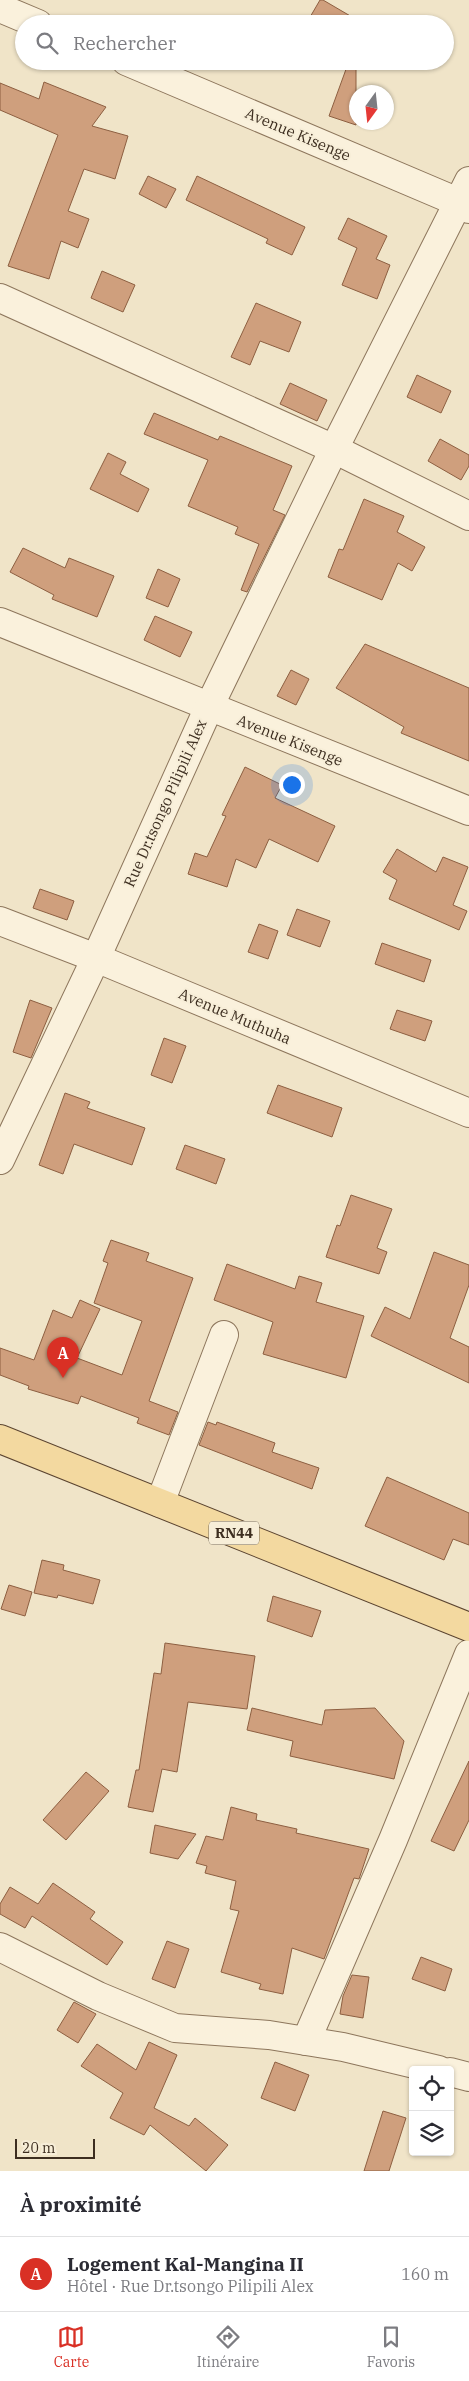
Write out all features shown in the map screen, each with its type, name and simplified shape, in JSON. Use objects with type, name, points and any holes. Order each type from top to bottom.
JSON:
[{"type":"main road","name":"RN44","points":[[0,1439],[469,1627]]},
{"type":"street","points":[[0,8],[17,15]]},
{"type":"street","name":"Avenue Kisenge","points":[[148,70],[466,198]]},
{"type":"street","name":"Rue Dr.tsongo Pilipili Alex","points":[[0,1160],[96,958],[209,707],[334,448],[466,198]]},
{"type":"street","points":[[0,298],[334,448],[469,516]]},
{"type":"street","name":"Avenue Kisenge","points":[[0,622],[469,812]]},
{"type":"street","name":"Avenue Muthuha","points":[[0,922],[96,958],[469,1113]]},
{"type":"street","points":[[160,1503],[224,1335]]},
{"type":"street","points":[[306,2041],[393,1840],[469,1654]]},
{"type":"street","points":[[0,1947],[98,1996],[175,2028],[269,2035],[343,2046],[423,2066]]},
{"type":"street","points":[[454,2073],[469,2077]]},
{"type":"building","points":[[320,0],[323,0],[349,15],[311,15]]},
{"type":"building","points":[[346,70],[356,70],[356,85],[349,85],[349,123],[329,116]]},
{"type":"building","points":[[44,82],[106,107],[92,126],[128,136],[115,179],[84,169],[68,211],[89,219],[78,248],[61,241],[49,279],[8,266],[58,135],[0,110],[0,83],[39,99]]},
{"type":"building","points":[[148,176],[176,189],[166,208],[139,194]]},
{"type":"building","points":[[197,176],[305,227],[292,255],[266,243],[268,239],[186,200]]},
{"type":"building","points":[[348,218],[387,236],[376,259],[390,265],[377,299],[342,285],[357,248],[338,239]]},
{"type":"building","points":[[102,271],[135,285],[123,312],[91,298]]},
{"type":"building","points":[[256,303],[301,322],[289,352],[260,341],[250,365],[231,357]]},
{"type":"building","points":[[417,375],[451,391],[441,413],[407,397]]},
{"type":"building","points":[[290,383],[327,400],[317,421],[280,404]]},
{"type":"building","points":[[154,413],[218,440],[220,436],[292,466],[273,510],[285,515],[247,592],[241,590],[259,544],[235,534],[238,527],[188,506],[208,460],[144,434]]},
{"type":"building","points":[[440,439],[469,455],[469,466],[461,480],[428,461]]},
{"type":"building","points":[[108,453],[126,462],[120,474],[149,489],[138,512],[90,489]]},
{"type":"building","points":[[364,499],[404,516],[397,532],[425,547],[412,571],[398,563],[382,600],[328,577],[339,549],[343,550]]},
{"type":"building","points":[[23,548],[65,568],[69,558],[114,576],[97,617],[52,599],[54,595],[10,572]]},
{"type":"building","points":[[158,569],[180,579],[168,607],[146,598]]},
{"type":"building","points":[[155,616],[192,632],[180,657],[144,640]]},
{"type":"building","points":[[365,644],[469,688],[469,761],[401,733],[404,727],[336,688]]},
{"type":"building","points":[[291,670],[309,679],[296,705],[277,696]]},
{"type":"building","points":[[245,767],[282,785],[275,798],[335,826],[318,862],[269,839],[256,868],[236,859],[227,887],[188,874],[195,853],[207,857],[226,816],[222,815]]},
{"type":"building","points":[[397,849],[436,872],[443,857],[468,867],[453,905],[467,911],[459,930],[389,899],[397,880],[383,872]]},
{"type":"building","points":[[40,889],[74,901],[67,920],[33,908]]},
{"type":"building","points":[[297,909],[330,921],[320,947],[287,935]]},
{"type":"building","points":[[259,924],[278,931],[268,959],[248,952]]},
{"type":"building","points":[[382,943],[431,960],[424,982],[375,964]]},
{"type":"building","points":[[30,1000],[52,1008],[31,1058],[13,1052]]},
{"type":"building","points":[[397,1010],[432,1021],[425,1041],[390,1029]]},
{"type":"building","points":[[164,1038],[186,1046],[172,1083],[151,1075]]},
{"type":"building","points":[[278,1085],[342,1108],[332,1137],[267,1113]]},
{"type":"building","points":[[65,1093],[90,1102],[87,1108],[145,1128],[132,1165],[74,1144],[63,1174],[39,1165]]},
{"type":"building","points":[[185,1145],[225,1159],[216,1184],[176,1169]]},
{"type":"building","points":[[351,1195],[392,1209],[377,1248],[387,1252],[379,1274],[326,1257],[337,1225],[340,1226]]},
{"type":"building","points":[[111,1240],[149,1253],[146,1261],[193,1278],[149,1401],[178,1412],[169,1435],[137,1423],[139,1418],[81,1396],[78,1404],[28,1389],[29,1386],[0,1375],[0,1348],[34,1360],[53,1310],[72,1318],[80,1300],[100,1309],[77,1358],[122,1375],[142,1321],[94,1303],[108,1263],[103,1261]]},
{"type":"building","points":[[434,1252],[469,1265],[469,1285],[450,1338],[469,1347],[469,1383],[371,1336],[385,1307],[410,1319]]},
{"type":"building","points":[[227,1264],[295,1289],[299,1276],[322,1283],[316,1302],[364,1316],[346,1378],[263,1354],[273,1322],[214,1300]]},
{"type":"building","points":[[208,1422],[216,1425],[217,1422],[275,1443],[272,1452],[319,1468],[312,1489],[199,1445]]},
{"type":"building","points":[[387,1477],[469,1513],[469,1545],[453,1539],[444,1560],[365,1526]]},
{"type":"building","points":[[42,1560],[64,1565],[63,1570],[100,1580],[93,1604],[58,1595],[57,1598],[34,1593]]},
{"type":"building","points":[[9,1585],[32,1592],[25,1616],[1,1609]]},
{"type":"building","points":[[273,1596],[321,1611],[312,1637],[267,1621]]},
{"type":"building","points":[[165,1643],[255,1656],[247,1709],[188,1702],[177,1772],[162,1769],[153,1812],[128,1807],[136,1770],[139,1770],[154,1673],[161,1674]]},
{"type":"building","points":[[252,1708],[322,1725],[325,1710],[375,1708],[404,1741],[394,1779],[290,1756],[293,1741],[247,1730]]},
{"type":"building","points":[[469,1761],[469,1820],[454,1851],[431,1841]]},
{"type":"building","points":[[86,1772],[109,1791],[66,1840],[43,1820]]},
{"type":"building","points":[[231,1807],[257,1814],[256,1820],[297,1829],[296,1833],[369,1849],[359,1879],[354,1878],[324,1959],[292,1948],[283,1994],[259,1989],[261,1984],[221,1972],[239,1911],[230,1909],[236,1881],[205,1873],[207,1866],[196,1863],[206,1836],[223,1840]]},
{"type":"building","points":[[155,1825],[196,1834],[178,1859],[150,1853]]},
{"type":"building","points":[[53,1883],[95,1912],[90,1919],[123,1942],[107,1965],[32,1916],[25,1928],[0,1914],[0,1904],[10,1887],[38,1904]]},
{"type":"building","points":[[167,1941],[189,1949],[175,1988],[152,1979]]},
{"type":"building","points":[[421,1957],[452,1969],[445,1991],[412,1979]]},
{"type":"building","points":[[352,1975],[369,1977],[363,2018],[340,2014],[343,1996]]},
{"type":"building","points":[[74,2002],[96,2014],[78,2043],[57,2030]]},
{"type":"building","points":[[149,2042],[177,2055],[154,2108],[189,2126],[195,2118],[228,2145],[206,2171],[150,2125],[144,2135],[110,2118],[123,2093],[81,2066],[97,2044],[136,2070]]},
{"type":"building","points":[[275,2062],[309,2075],[295,2111],[261,2098]]},
{"type":"building","points":[[383,2111],[406,2118],[389,2171],[364,2171]]},
{"type":"place","name":"Logement Kal-Mangina II","points":[[63,1378]]}]
